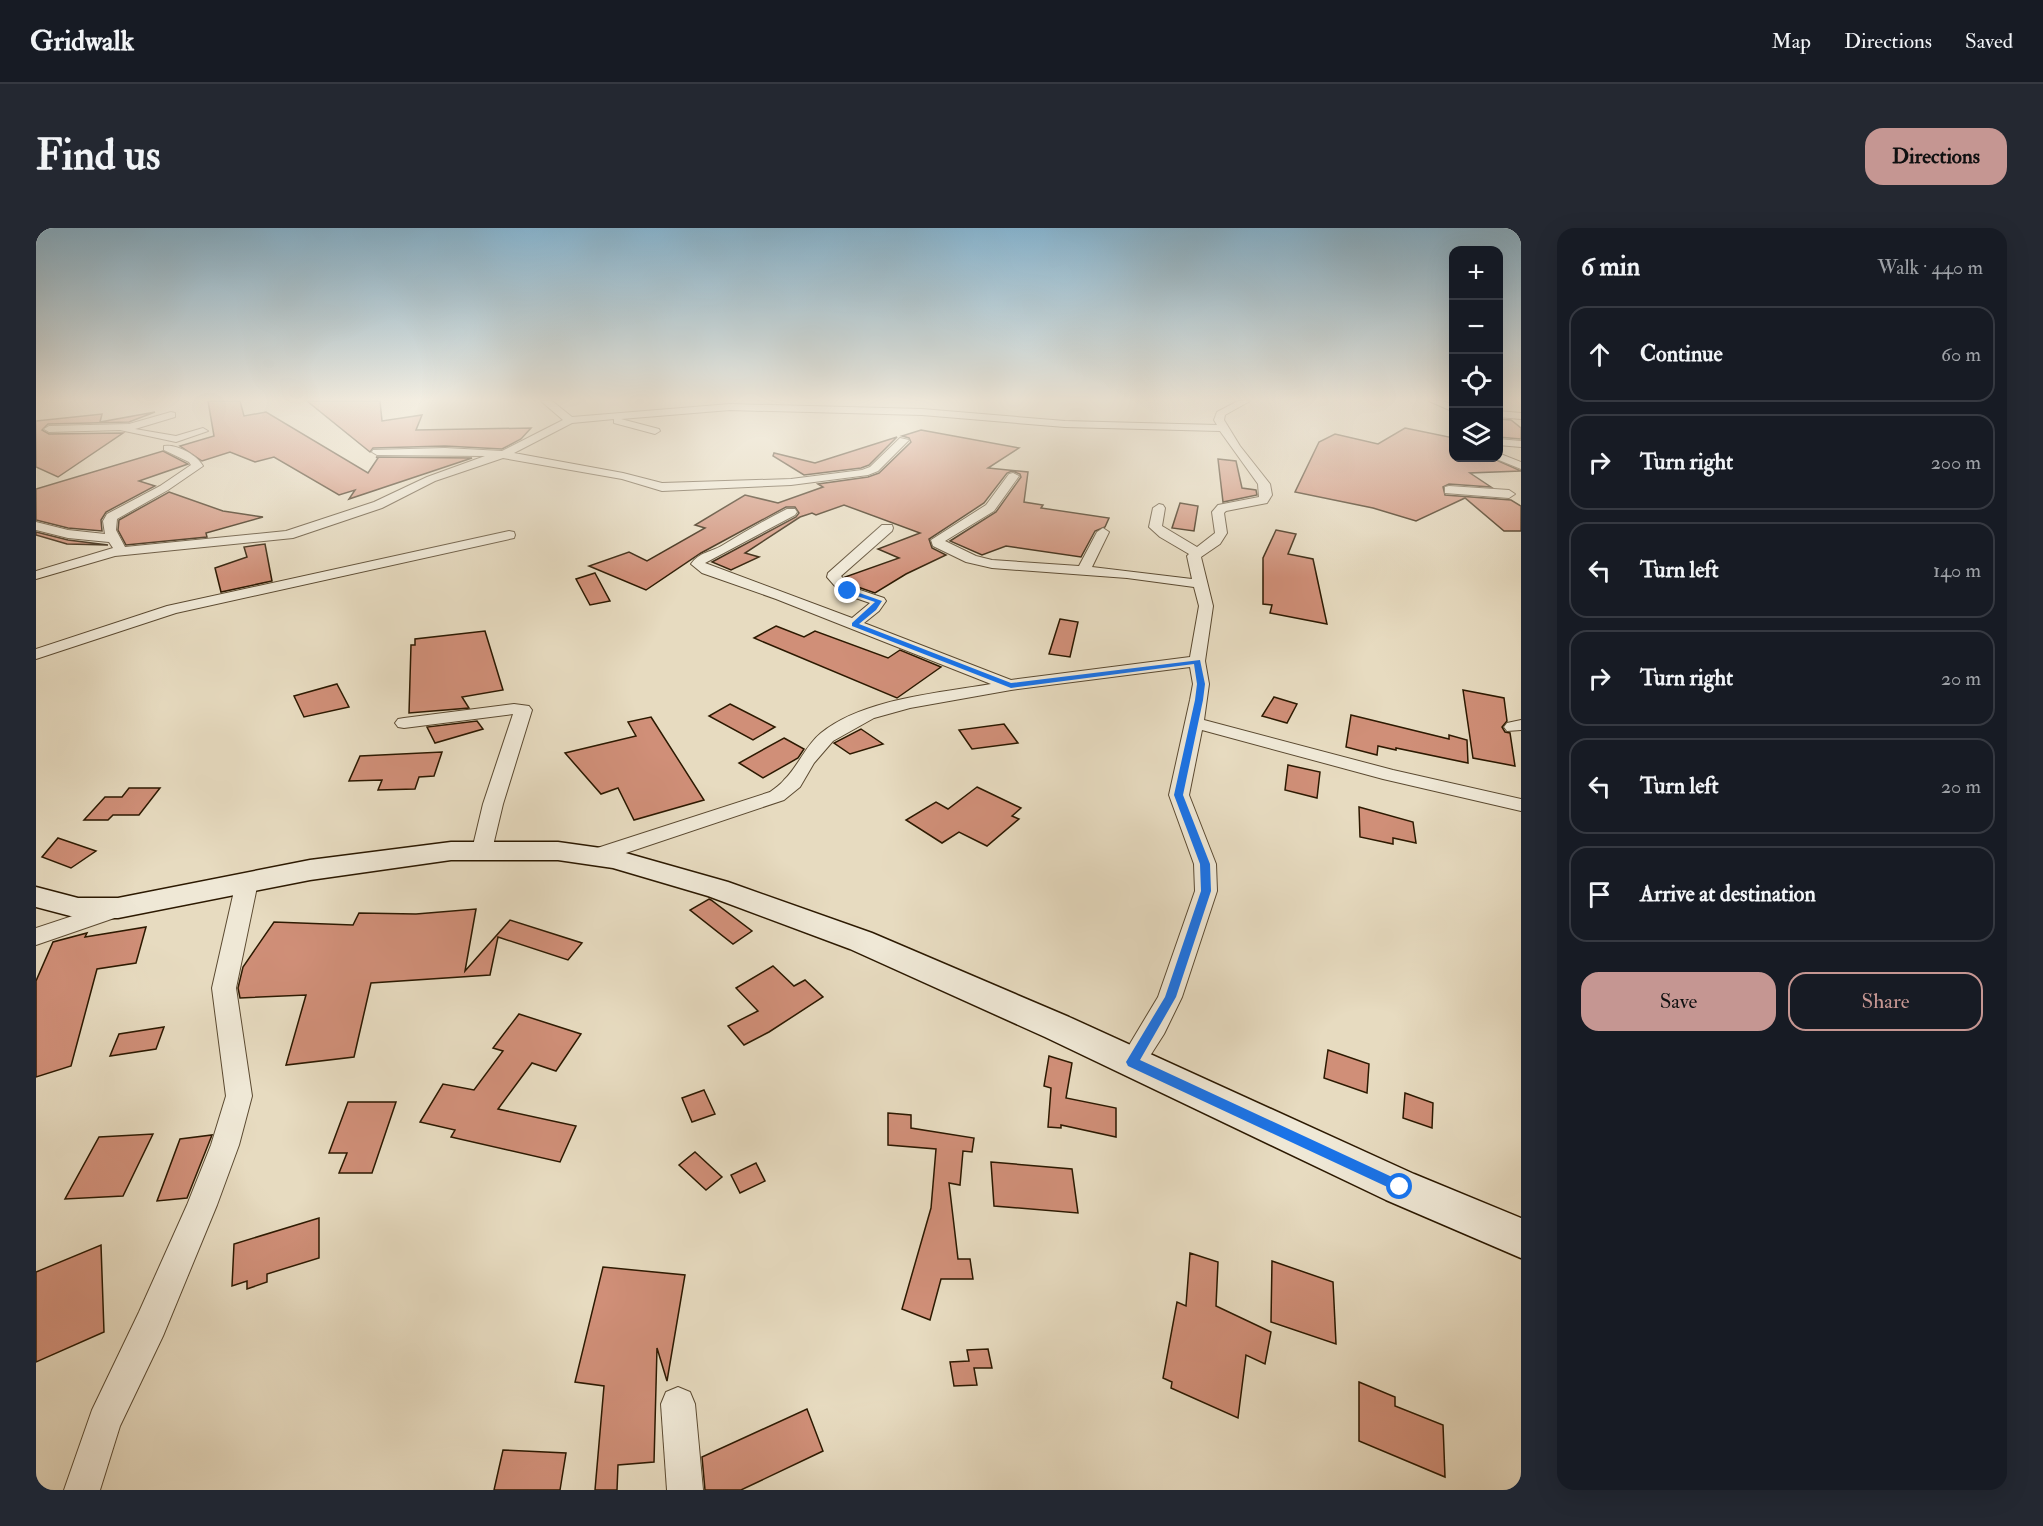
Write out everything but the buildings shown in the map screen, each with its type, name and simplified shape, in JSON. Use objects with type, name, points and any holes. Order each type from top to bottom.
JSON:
[{"type":"street","points":[[121,551],[114,539],[109,522],[111,517],[197,466],[194,460]]},
{"type":"street","points":[[36,575],[121,551],[288,535],[378,504],[420,484],[485,460]]},
{"type":"street","points":[[534,460],[623,476],[656,486],[687,487],[804,481],[864,473],[874,469],[883,460]]},
{"type":"street","points":[[1132,1062],[1155,1027],[1170,997],[1206,891],[1205,864],[1179,795],[1201,684],[1197,661],[1206,606],[1194,559],[1196,553],[1215,541],[1221,533],[1218,512],[1222,508],[1263,500],[1266,495],[1264,484],[1246,460]]},
{"type":"street","points":[[1507,460],[1521,466]]},
{"type":"street","points":[[1013,476],[990,508],[942,537],[938,543],[980,562],[1084,570],[1201,584]]},
{"type":"street","points":[[1480,478],[1515,495]]},
{"type":"street","points":[[1449,490],[1515,495]]},
{"type":"street","points":[[1159,508],[1155,527],[1164,534],[1187,544],[1196,553]]},
{"type":"street","points":[[791,512],[740,538],[727,548],[701,559],[698,564],[706,570],[1011,685]]},
{"type":"street","points":[[36,526],[68,534],[114,539]]},
{"type":"street","points":[[854,624],[879,601],[846,590],[834,577],[835,573],[887,528]]},
{"type":"street","points":[[1084,570],[1103,532]]},
{"type":"street","points":[[36,654],[172,609],[509,535]]},
{"type":"street","points":[[598,855],[777,796],[793,783],[806,761],[827,737],[868,714],[909,703],[1011,685],[1197,661]]},
{"type":"street","points":[[404,723],[514,709],[523,710],[493,804],[482,850]]},
{"type":"street","points":[[1195,723],[1390,775],[1521,805]]},
{"type":"street","points":[[36,937],[118,908],[310,870],[415,855],[482,850],[558,851],[598,855],[718,889],[861,941],[1132,1062],[1400,1187],[1521,1238]]},
{"type":"street","points":[[82,1490],[104,1422],[151,1324],[202,1205],[225,1145],[239,1096],[224,988],[247,882]]},
{"type":"street","points":[[36,897],[78,908],[118,908]]},
{"type":"street","points":[[678,1404],[685,1490]]},
{"type":"route","points":[[848,591],[879,601],[854,624],[1011,685],[1197,661],[1201,684],[1199,700],[1179,786],[1179,795],[1205,864],[1206,891],[1170,997],[1155,1027],[1132,1062],[1400,1187]]}]
